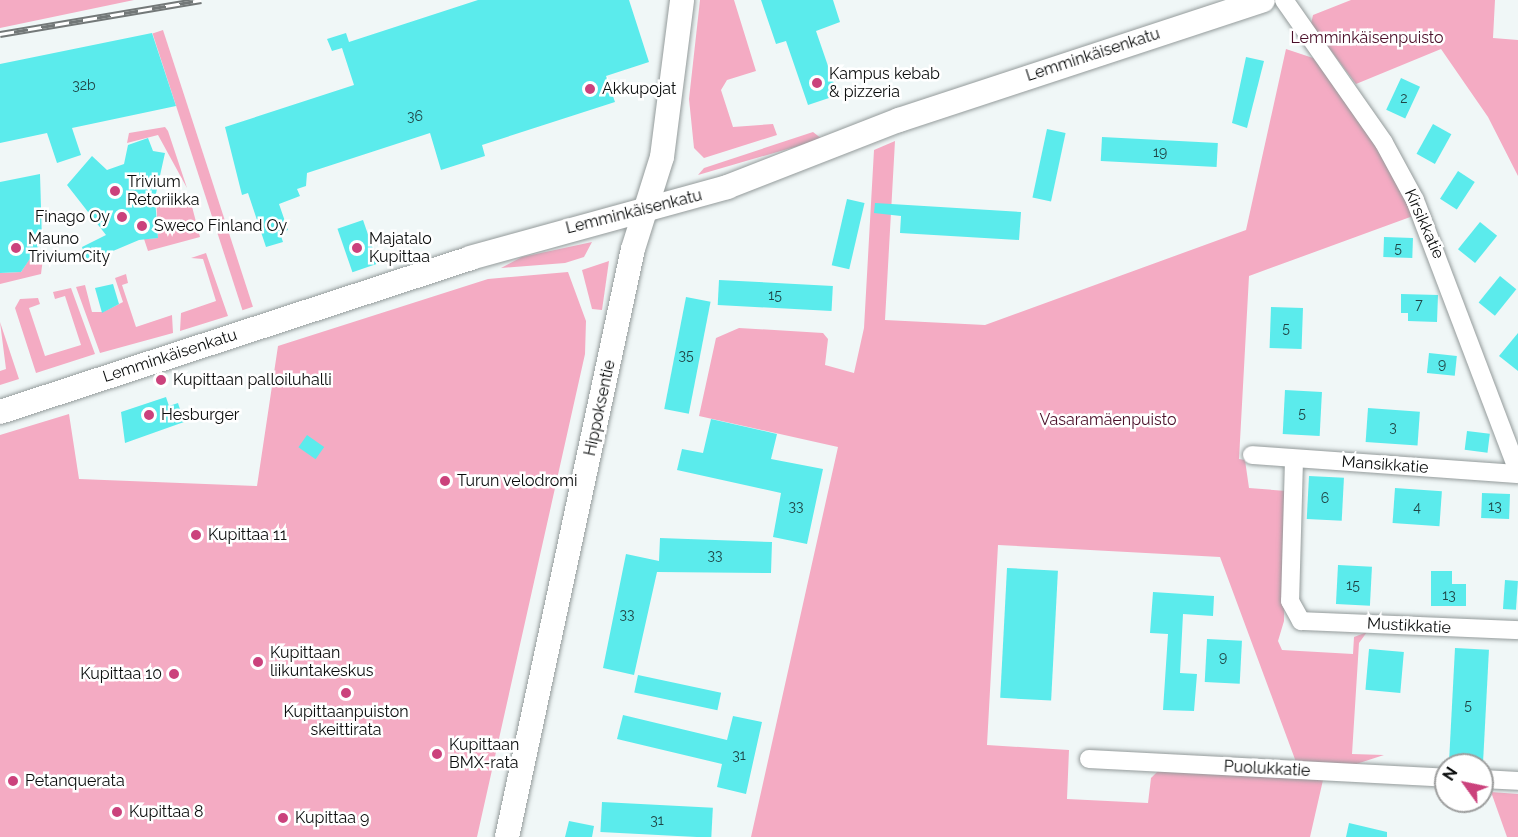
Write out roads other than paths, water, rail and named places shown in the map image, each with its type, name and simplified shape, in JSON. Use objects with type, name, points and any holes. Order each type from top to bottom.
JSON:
[{"type":"street","name":"Hippoksentie","points":[[507,837],[645,209],[662,157],[682,0]]},
{"type":"street","name":"Lemminkäisenkatu","points":[[0,412],[470,258],[749,180],[899,120],[1263,0]]},
{"type":"street","name":"Kirsikkatie","points":[[1284,0],[1384,144],[1415,200],[1518,472]]},
{"type":"street","name":"Mansikkatie","points":[[1252,455],[1518,472]]},
{"type":"street","name":"Mustikkatie","points":[[1294,459],[1290,601],[1301,621],[1518,630]]},
{"type":"street","name":"Puolukkatie","points":[[1089,759],[1434,777]]},
{"type":"street","points":[[1494,780],[1518,781]]},
{"type":"railway","points":[[0,34],[201,0]]},
{"type":"place","name":"Kampus kebab & pizzeria","points":[[817,83]]},
{"type":"place","name":"Akkupojat","points":[[590,89]]},
{"type":"place","name":"Trivium Retoriikka","points":[[115,191]]},
{"type":"place","name":"Finago Oy","points":[[122,217]]},
{"type":"place","name":"Sweco Finland Oy","points":[[142,226]]},
{"type":"place","name":"Mauno TriviumCity","points":[[16,248]]},
{"type":"place","name":"Majatalo Kupittaa","points":[[357,248]]},
{"type":"place","name":"Kupittaan palloiluhalli","points":[[161,380]]},
{"type":"place","name":"Hesburger","points":[[149,415]]},
{"type":"place","name":"Turun velodromi","points":[[445,481]]},
{"type":"place","name":"Kupittaa 11","points":[[196,535]]},
{"type":"place","name":"Kupittaan liikuntakeskus","points":[[258,662]]},
{"type":"place","name":"Kupittaa 10","points":[[174,674]]},
{"type":"place","name":"Kupittaanpuiston skeittirata","points":[[346,693]]},
{"type":"place","name":"Kupittaan BMX-rata","points":[[437,754]]},
{"type":"place","name":"Petanquerata","points":[[13,781]]},
{"type":"place","name":"Kupittaa 8","points":[[117,812]]},
{"type":"place","name":"Kupittaa 9","points":[[283,818]]},
{"type":"park label","name":"Lemminkäisenpuisto","points":[[1367,38]]},
{"type":"park label","name":"Vasaramäenpuisto","points":[[1108,420]]}]
